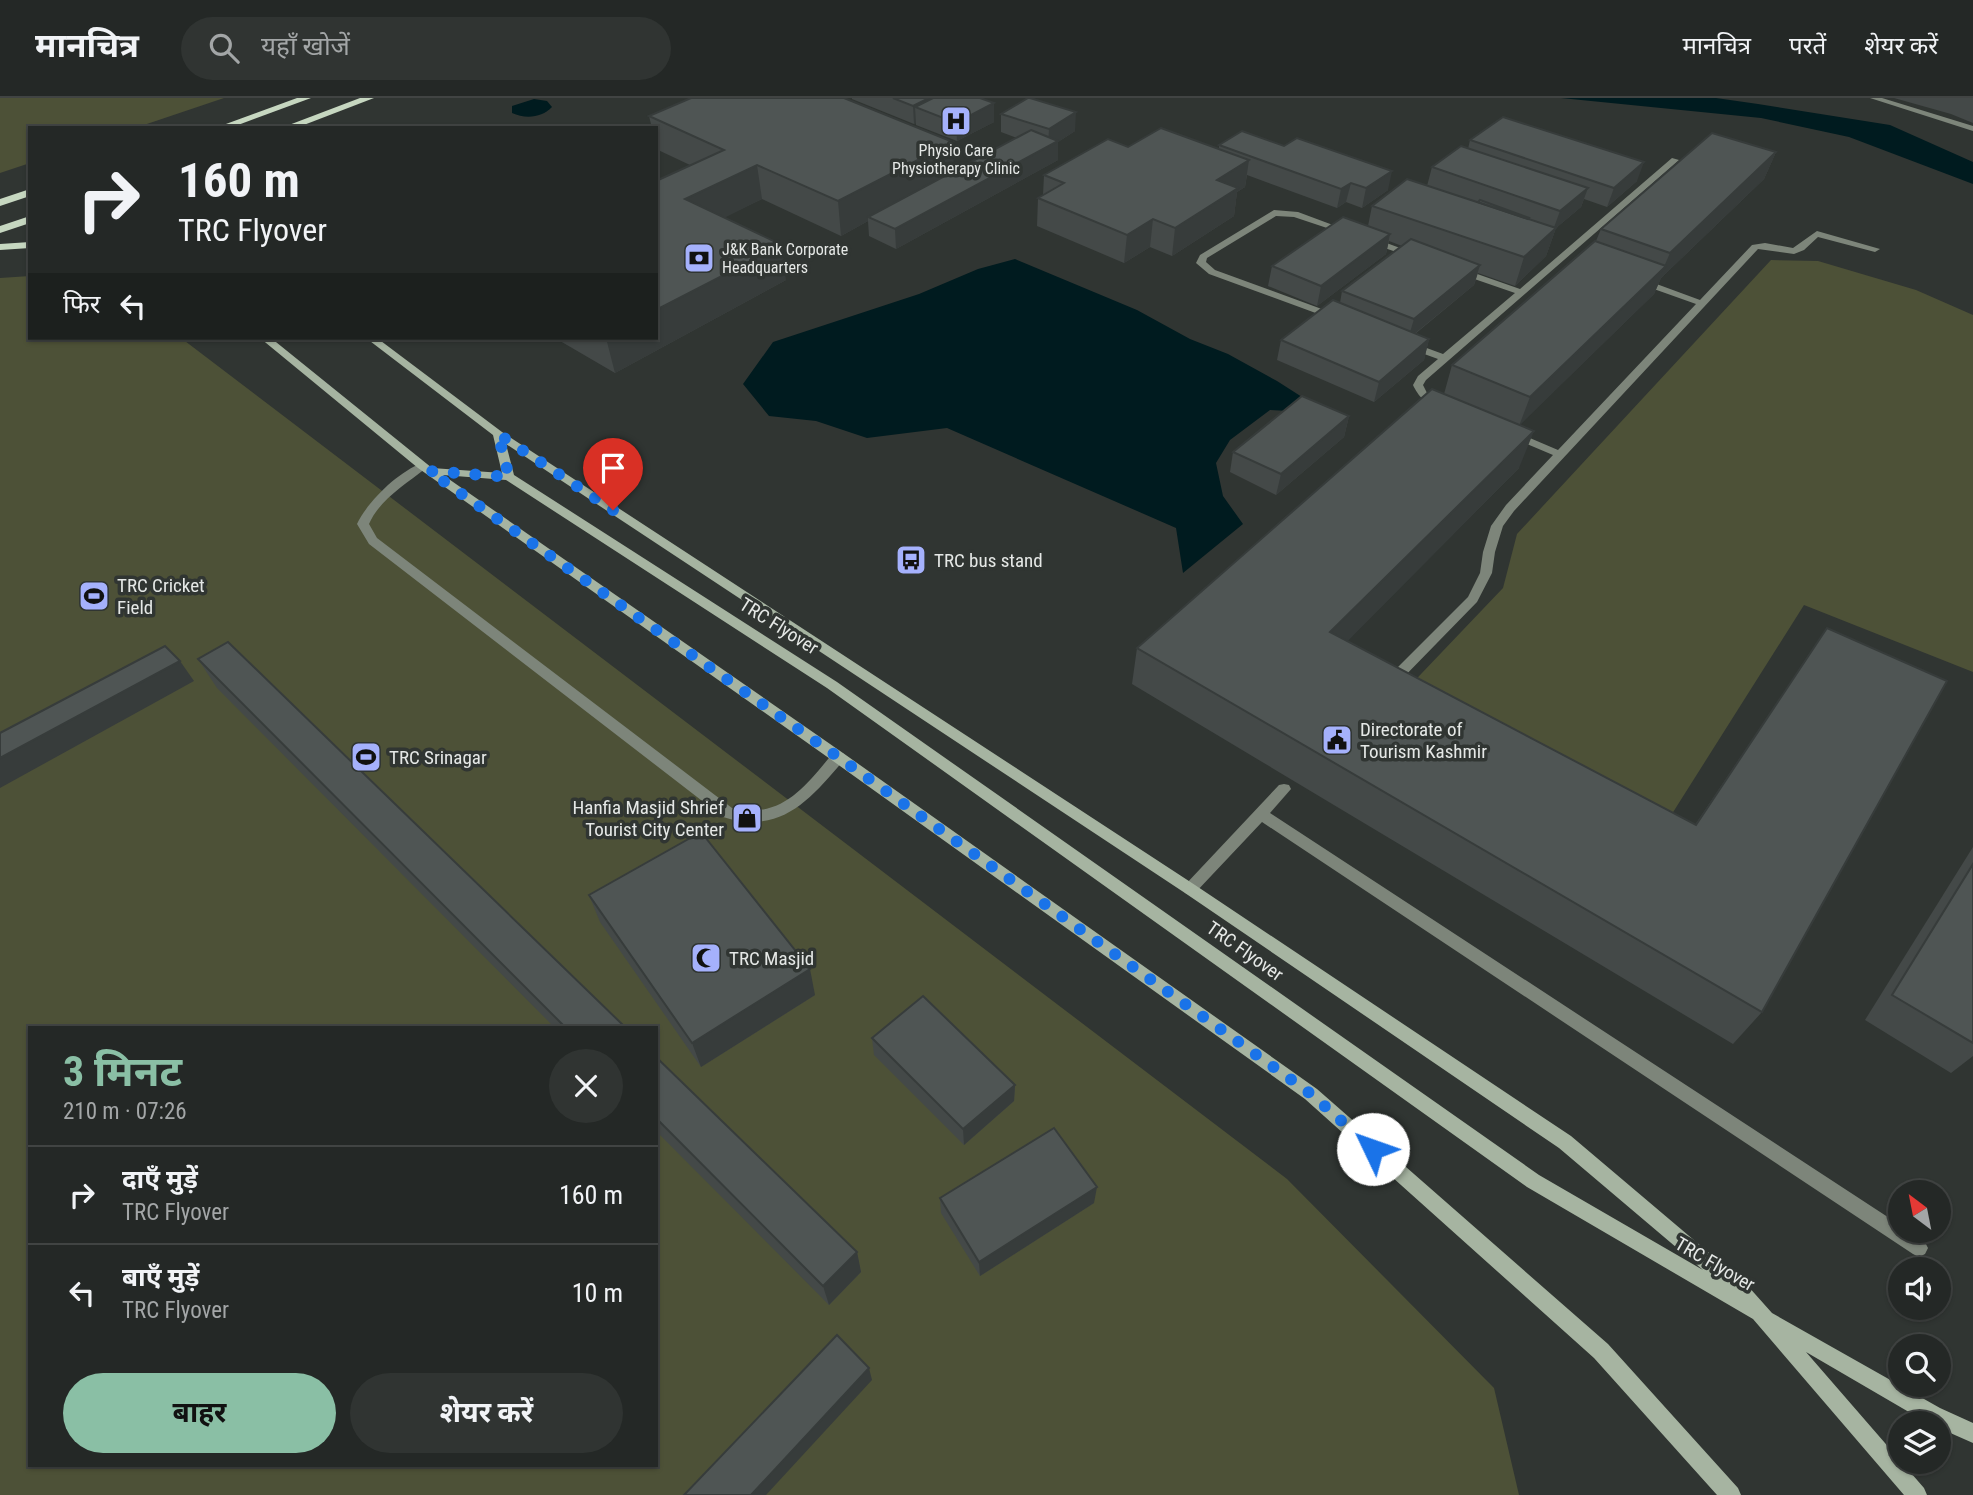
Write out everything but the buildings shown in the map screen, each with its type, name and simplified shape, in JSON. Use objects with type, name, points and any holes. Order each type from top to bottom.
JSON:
[{"type":"main road","points":[[226,126],[306,98]]},
{"type":"main road","points":[[292,126],[369,98]]},
{"type":"main road","points":[[0,204],[28,193]]},
{"type":"main road","points":[[0,230],[28,220]]},
{"type":"main road","points":[[0,247],[28,245]]},
{"type":"main road","points":[[267,340],[426,469],[838,757],[1311,1094],[1601,1351],[1731,1495]]},
{"type":"main road","points":[[375,340],[498,434],[1189,889],[1565,1142],[1741,1291],[1917,1495]]},
{"type":"main road","points":[[426,469],[509,477],[498,434]]},
{"type":"main road","name":"TRC Flyover","points":[[509,477],[832,685],[1533,1181],[1933,1415],[1973,1433]]},
{"type":"lane","points":[[1874,98],[1973,129]]},
{"type":"lane","points":[[1449,408],[1423,395],[1418,386],[1422,378],[1675,160]]},
{"type":"lane","points":[[1341,320],[1212,272],[1203,267],[1203,257],[1266,216],[1283,213],[1421,257]]},
{"type":"lane","points":[[1385,688],[1473,599],[1486,573],[1497,526],[1510,508],[1701,303],[1759,245],[1793,251],[1798,250],[1816,234],[1875,249]]},
{"type":"lane","points":[[1564,255],[1577,259]]},
{"type":"lane","points":[[1446,266],[1521,292]]},
{"type":"lane","points":[[1626,277],[1701,303]]},
{"type":"lane","points":[[1392,339],[1444,358]]},
{"type":"lane","points":[[1498,429],[1559,454]]},
{"type":"lane","points":[[426,469],[374,505],[363,524],[373,541],[728,813],[738,817],[757,817],[783,810],[800,801],[838,757]]},
{"type":"lane","points":[[1189,889],[1284,789]]},
{"type":"lane","points":[[1260,813],[1919,1248]]},
{"type":"green space","points":[[0,98],[224,98],[141,126],[28,126],[28,164],[0,173]]},
{"type":"green space","points":[[1771,260],[1818,261],[1916,290],[1973,315],[1973,672],[1804,605],[1658,836],[1401,695],[1503,588],[1517,534]]},
{"type":"green space","name":"TRC Srinagar","points":[[28,276],[28,340],[184,340],[1287,1179],[1494,1388],[1519,1495],[0,1495],[0,278]]},
{"type":"water","points":[[1561,98],[1716,98],[1890,125],[1973,162],[1973,184],[1849,137],[1761,118]]},
{"type":"water","points":[[534,99],[547,101],[552,107],[533,116],[512,113],[512,106]]},
{"type":"water","points":[[1015,259],[1137,310],[1190,339],[1228,354],[1327,413],[1270,410],[1230,440],[1216,463],[1223,496],[1243,524],[1183,573],[1176,528],[947,428],[867,438],[816,421],[769,416],[743,384],[773,342],[919,294],[978,269]]},
{"type":"place","name":"Physio Care Physiotherapy Clinic","points":[[956,121]]},
{"type":"place","name":"J&K Bank Corporate Headquarters","points":[[699,258]]},
{"type":"place","name":"TRC bus stand","points":[[911,560]]},
{"type":"place","name":"TRC Cricket Field","points":[[94,596]]},
{"type":"place","name":"Directorate of Tourism Kashmir","points":[[1337,740]]},
{"type":"place","name":"TRC Srinagar","points":[[366,757]]},
{"type":"place","name":"Hanfia Masjid Shrief Tourist City Center","points":[[747,818]]},
{"type":"place","name":"TRC Masjid","points":[[706,958]]},
{"type":"route","points":[[613,510],[498,434],[509,477],[429,471],[838,757],[1289,1078],[1373,1149]]}]
